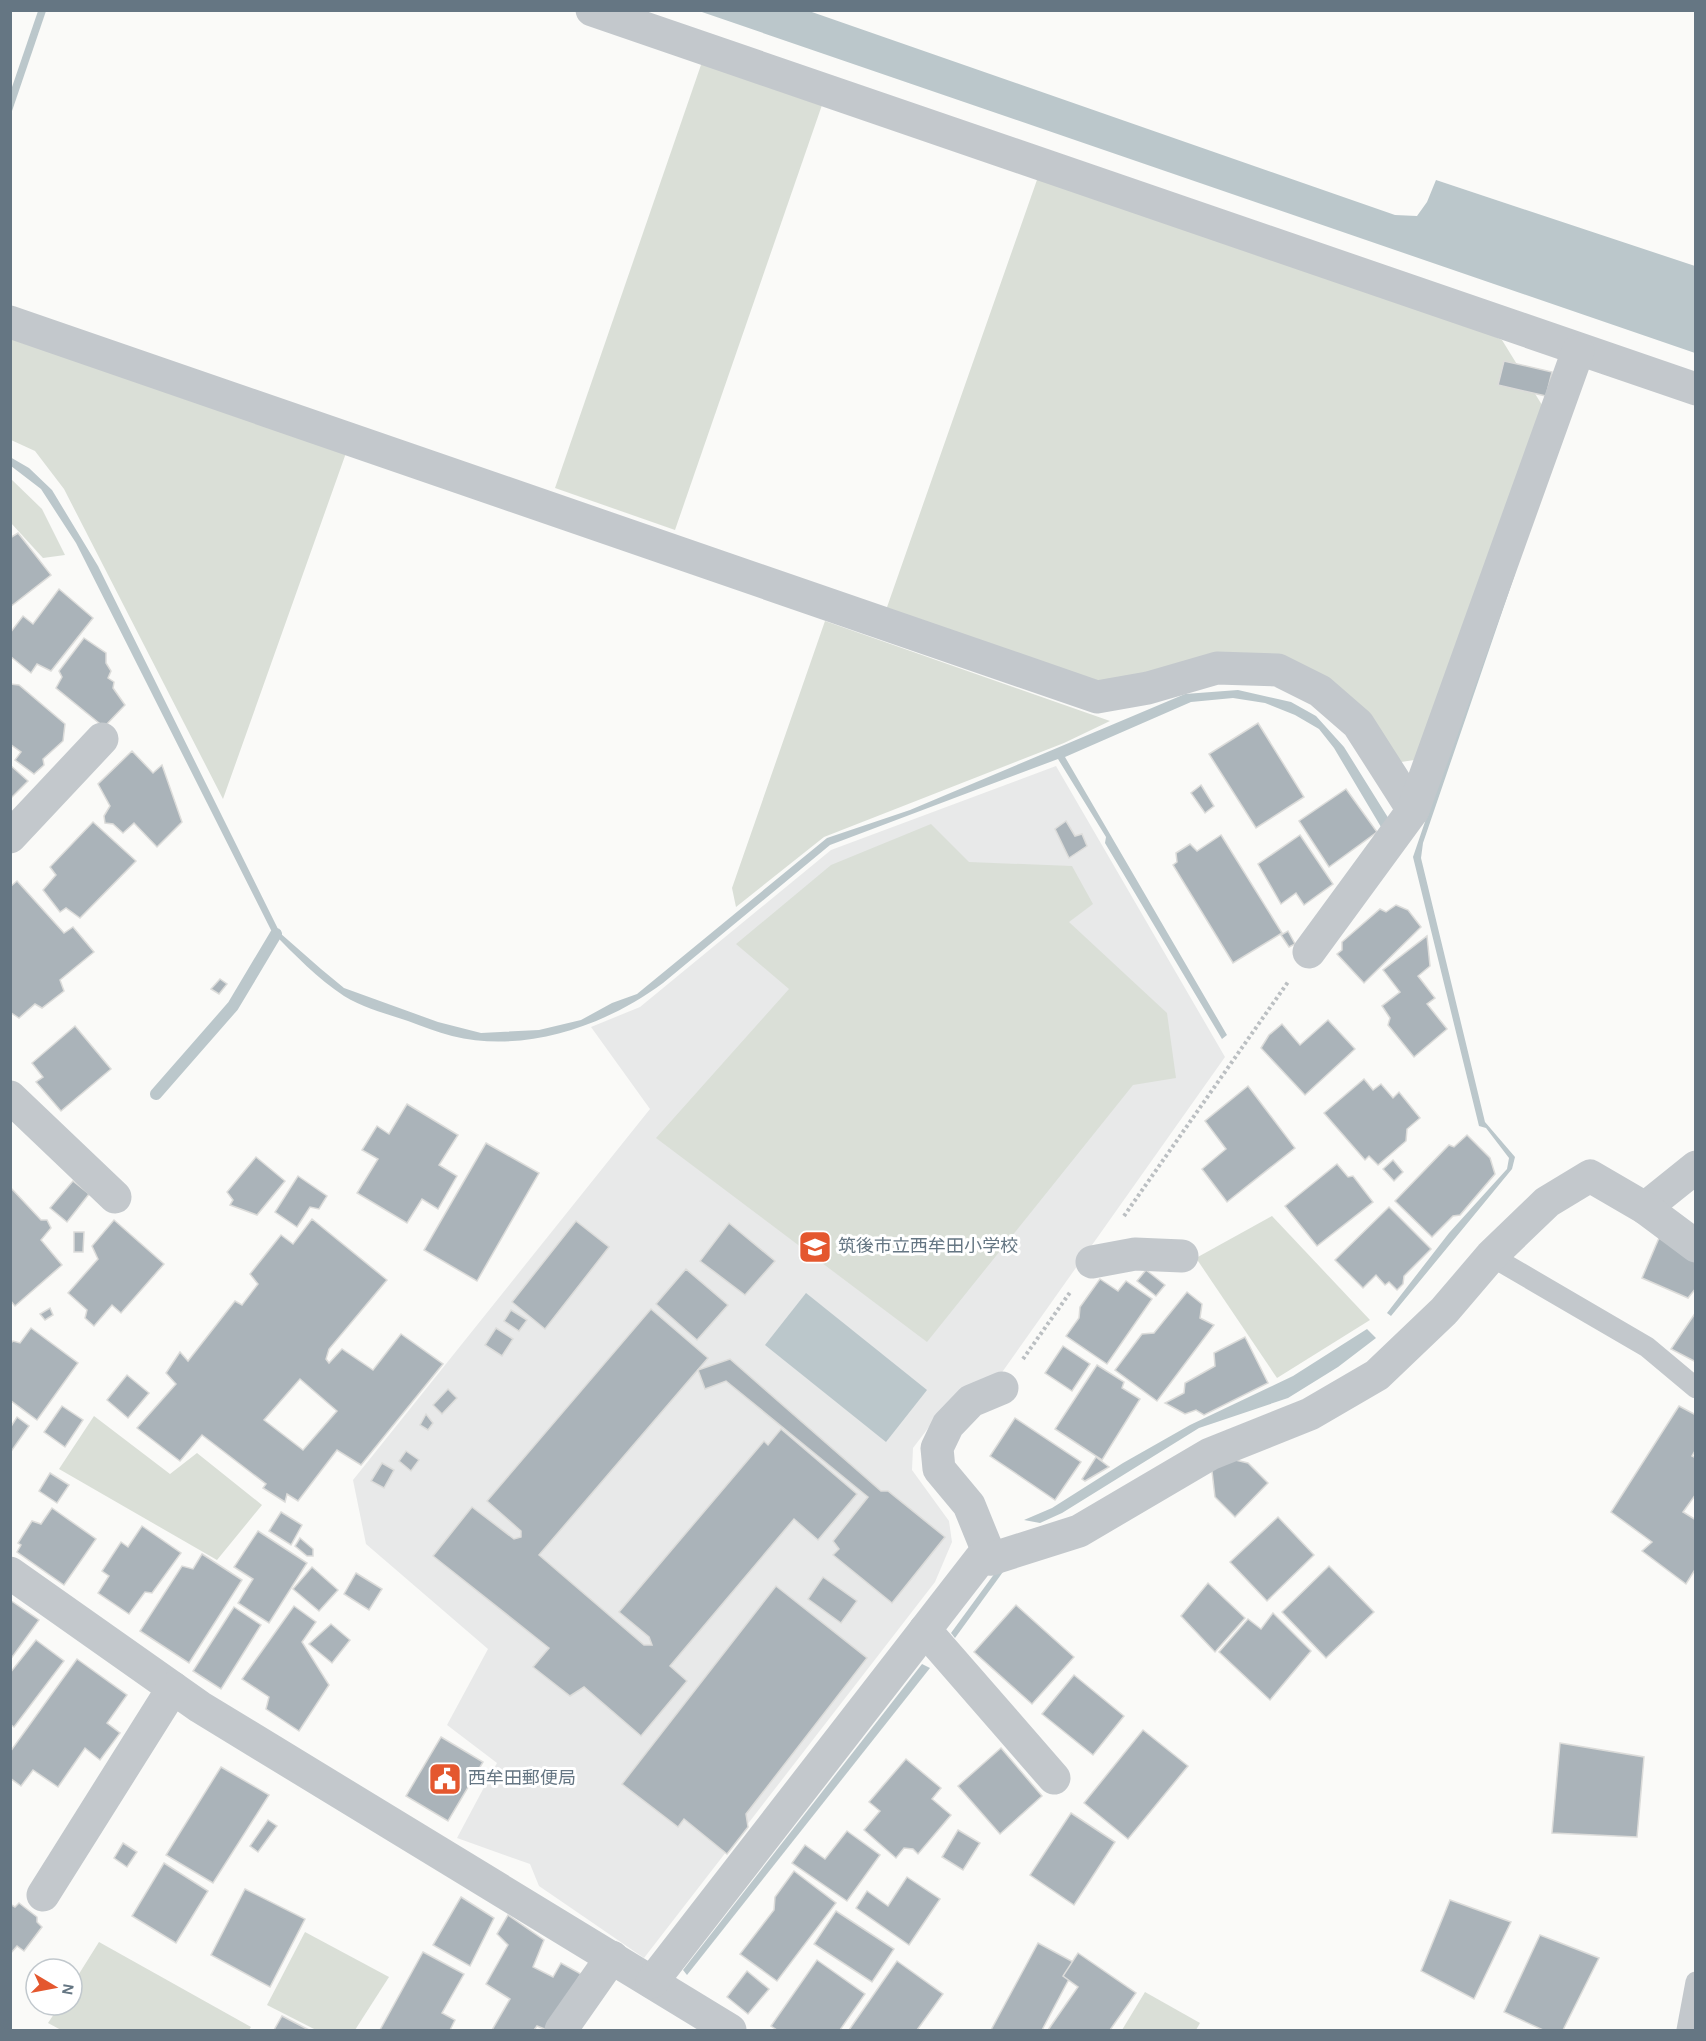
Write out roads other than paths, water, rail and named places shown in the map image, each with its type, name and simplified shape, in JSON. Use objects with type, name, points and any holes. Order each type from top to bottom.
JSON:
[{"type":"street","points":[[592,10],[1578,351],[1695,389]]},
{"type":"street","points":[[10,322],[1097,697],[1148,688],[1217,668],[1278,670],[1320,691],[1358,724],[1413,810]]},
{"type":"street","points":[[1309,952],[1413,810],[1578,351]]},
{"type":"street","points":[[10,837],[102,738]]},
{"type":"street","points":[[10,1097],[115,1197]]},
{"type":"street","points":[[1645,1208],[1695,1167]]},
{"type":"street","points":[[652,1982],[980,1559],[991,1559],[1079,1531],[1210,1454],[1310,1414],[1377,1376],[1444,1311],[1491,1256],[1547,1202],[1590,1176],[1645,1208],[1695,1246]]},
{"type":"street","points":[[1092,1262],[1135,1254],[1182,1256]]},
{"type":"street","points":[[991,1559],[969,1505],[939,1469],[938,1448],[948,1425],[971,1401],[1002,1388]]},
{"type":"street","points":[[10,1574],[200,1707],[730,2031]]},
{"type":"street","points":[[925,1630],[1054,1778]]},
{"type":"street","points":[[44,1894],[173,1688]]},
{"type":"street","points":[[561,2031],[612,1957]]},
{"type":"lane","points":[[1491,1256],[1647,1347],[1695,1388]]},
{"type":"lane","points":[[1687,2031],[1695,1982]]},
{"type":"waterway","points":[[156,1094],[233,1006],[276,934]]},
{"type":"place","name":"筑後市立西牟田小学校","points":[[815,1247]]},
{"type":"place","name":"西牟田郵便局","points":[[445,1779]]}]
